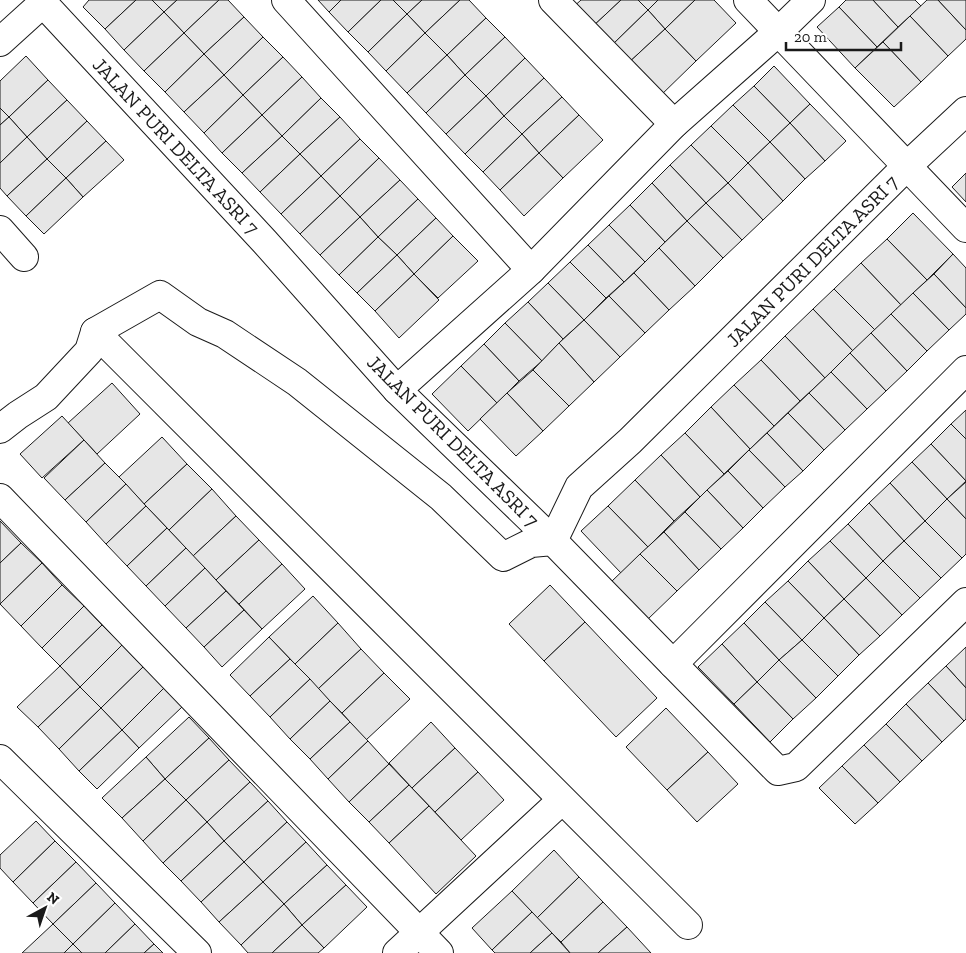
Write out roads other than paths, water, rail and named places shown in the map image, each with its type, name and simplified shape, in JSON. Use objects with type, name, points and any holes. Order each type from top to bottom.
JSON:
[{"type":"street","points":[[286,0],[531,270]]},
{"type":"street","points":[[553,0],[674,124]]},
{"type":"street","name":"JALAN PURI DELTA ASRI 7","points":[[748,0],[966,228]]},
{"type":"street","points":[[397,390],[531,270],[674,124],[778,32],[811,0]]},
{"type":"street","name":"JALAN PURI DELTA ASRI 7","points":[[0,42],[43,1],[265,242],[397,390],[554,541],[579,487],[630,441],[906,167],[966,111]]},
{"type":"street","points":[[0,230],[24,257]]},
{"type":"street","points":[[0,430],[18,415],[46,398],[89,351],[95,332],[160,294],[198,322],[225,334],[297,382],[441,497],[503,557],[531,543],[554,541],[778,771],[796,767],[966,602]]},
{"type":"street","points":[[95,332],[688,925]]},
{"type":"street","points":[[672,664],[966,370]]},
{"type":"street","points":[[0,498],[439,953]]},
{"type":"street","points":[[0,759],[197,953]]},
{"type":"street","points":[[397,953],[562,800]]}]
